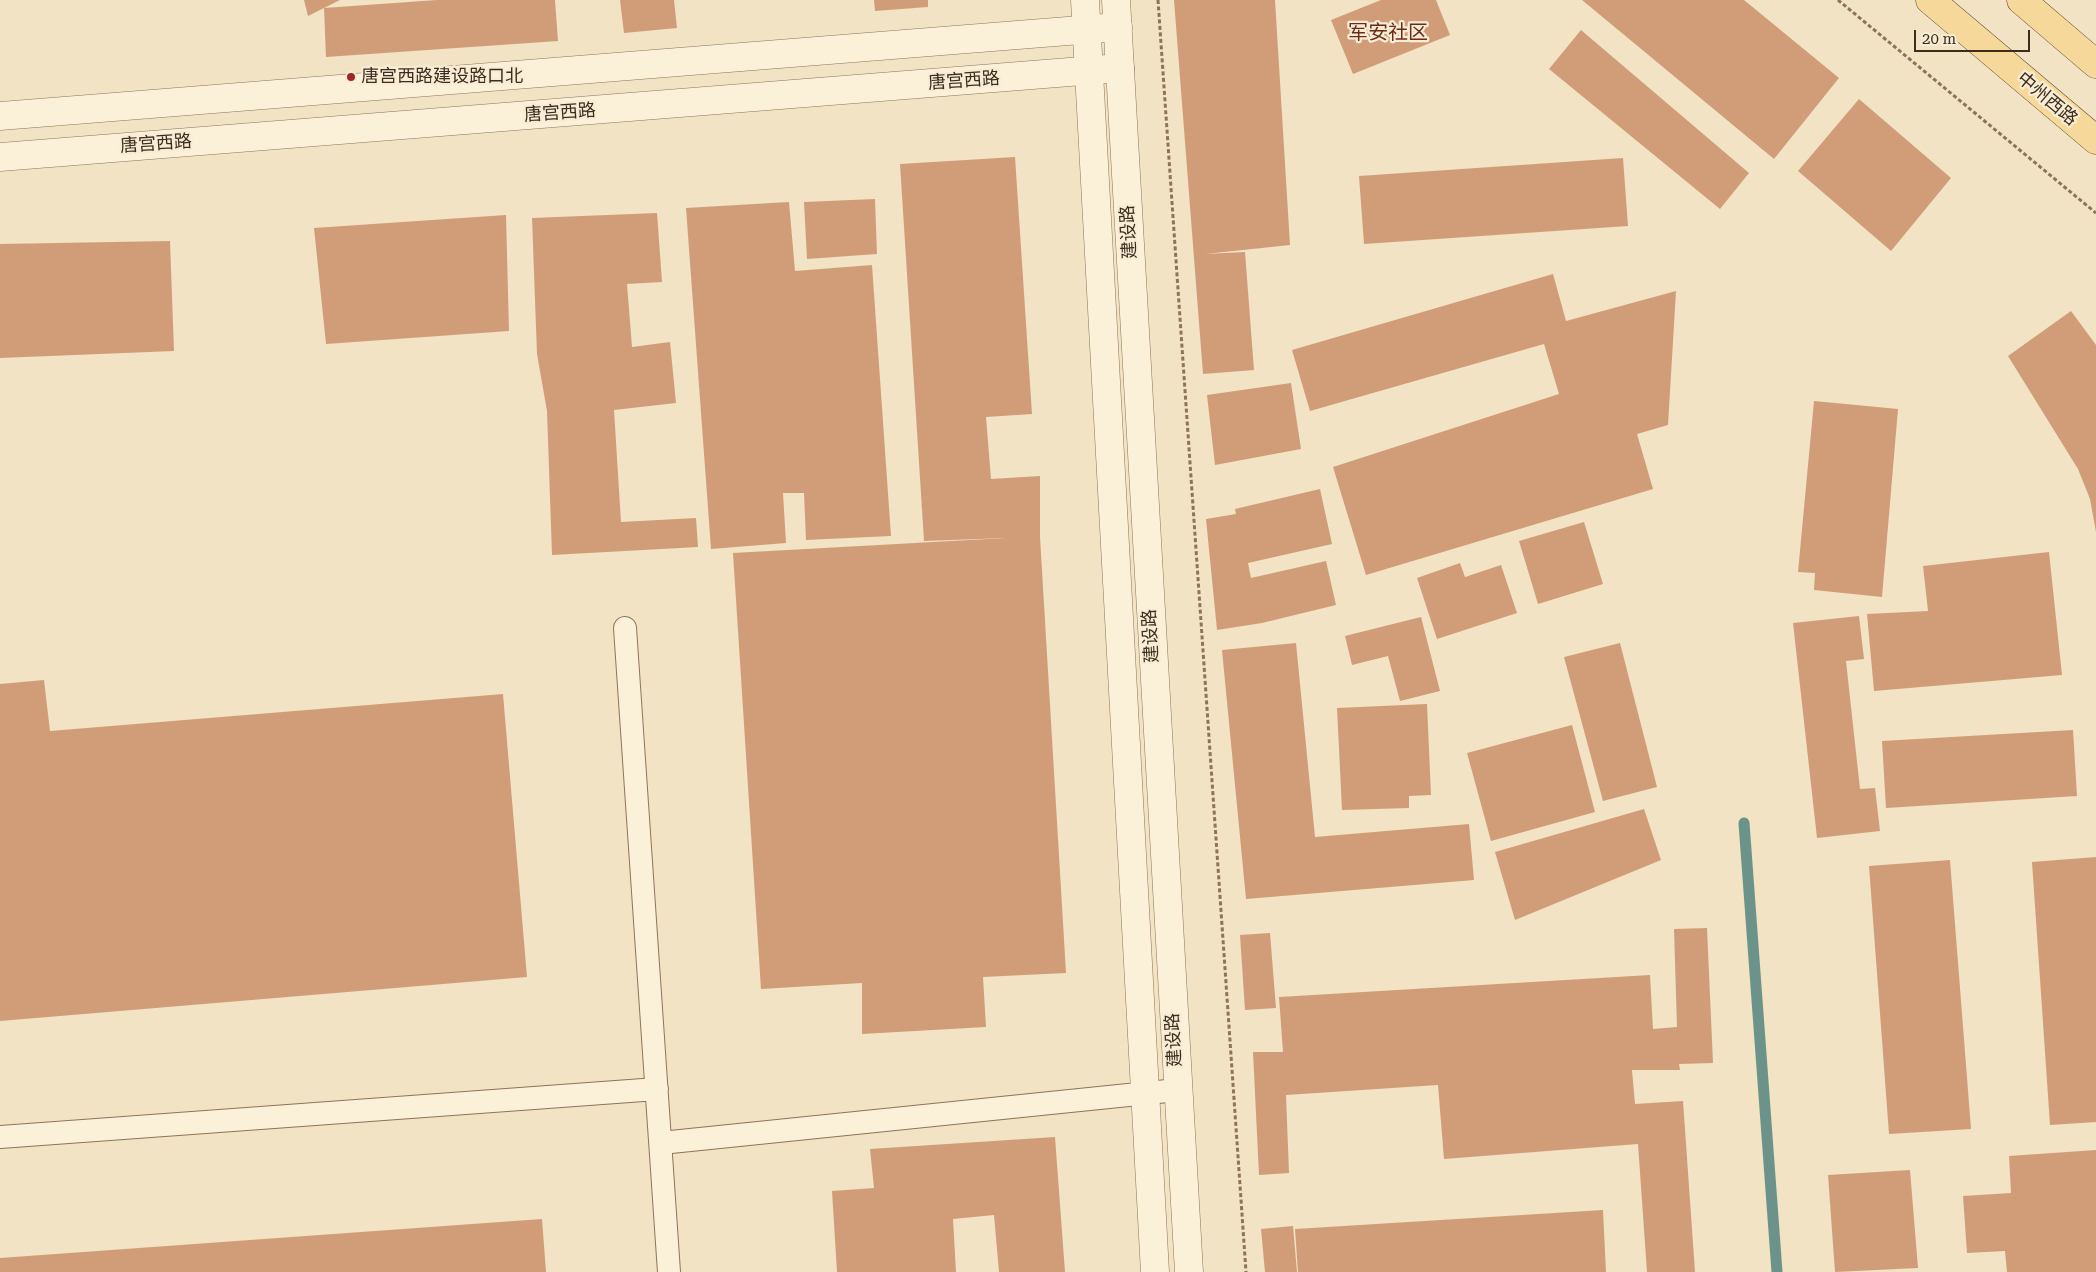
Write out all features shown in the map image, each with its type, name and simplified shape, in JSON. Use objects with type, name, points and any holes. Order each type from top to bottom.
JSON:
[{"type":"main road","name":"中州西路","points":[[1930,0],[2096,140]]},
{"type":"main road","points":[[2021,0],[2096,64]]},
{"type":"street","name":"建设路","points":[[1085,0],[1155,1272]]},
{"type":"street","name":"建设路","points":[[1116,0],[1177,1090],[1189,1272]]},
{"type":"street","points":[[0,116],[1118,27]]},
{"type":"street","name":"唐宫西路","points":[[0,157],[1120,68]]},
{"type":"lane","points":[[625,628],[669,1272]]},
{"type":"lane","points":[[0,1138],[656,1089]]},
{"type":"lane","points":[[660,1143],[1177,1090]]},
{"type":"path","points":[[1158,0],[1246,1272]]},
{"type":"path","points":[[1838,0],[2096,212]]},
{"type":"building","points":[[304,0],[340,0],[308,16]]},
{"type":"building","points":[[437,0],[555,0],[558,41],[326,57],[324,8]]},
{"type":"building","points":[[620,0],[674,0],[677,28],[624,33]]},
{"type":"building","points":[[874,0],[928,0],[928,7],[875,11]]},
{"type":"building","points":[[1174,0],[1275,0],[1290,245],[1205,254],[1245,252],[1254,370],[1203,374]]},
{"type":"building","points":[[1381,0],[1436,0],[1450,35],[1353,74],[1331,20]]},
{"type":"building","points":[[1582,0],[1744,0],[1839,78],[1774,159]]},
{"type":"building","points":[[1581,30],[1749,173],[1720,209],[1549,69]]},
{"type":"building","points":[[1859,99],[1951,178],[1891,251],[1798,171]]},
{"type":"building","points":[[1015,157],[1032,414],[986,417],[991,479],[1040,476],[1040,537],[1066,973],[983,977],[986,1027],[862,1034],[862,983],[761,989],[733,553],[1006,538],[924,541],[900,164]]},
{"type":"building","points":[[1623,158],[1628,226],[1364,244],[1359,176]]},
{"type":"building","points":[[875,199],[877,254],[807,259],[804,202]]},
{"type":"building","points":[[789,202],[795,271],[872,265],[891,536],[806,540],[804,493],[783,493],[786,543],[711,549],[686,208]]},
{"type":"building","points":[[657,213],[662,282],[627,284],[632,347],[670,342],[676,403],[614,410],[621,522],[696,518],[698,547],[552,555],[547,411],[537,354],[532,218]]},
{"type":"building","points":[[506,215],[509,331],[326,344],[314,228]]},
{"type":"building","points":[[170,241],[174,351],[0,358],[0,244]]},
{"type":"building","points":[[1553,274],[1566,321],[1676,291],[1668,425],[1637,434],[1653,489],[1366,575],[1333,467],[1559,394],[1544,344],[1310,411],[1292,350]]},
{"type":"building","points":[[2071,311],[2096,345],[2096,532],[2090,499],[2078,469],[2008,356]]},
{"type":"building","points":[[1291,383],[1301,449],[1215,465],[1207,395]]},
{"type":"building","points":[[1814,401],[1898,409],[1882,597],[1814,590],[1815,573],[1798,572]]},
{"type":"building","points":[[1320,489],[1332,544],[1248,563],[1251,578],[1326,561],[1336,605],[1262,623],[1217,630],[1206,519],[1236,514],[1235,509]]},
{"type":"building","points":[[1584,522],[1603,584],[1538,604],[1519,541]]},
{"type":"building","points":[[2049,552],[2062,675],[1874,691],[1867,614],[1928,611],[1923,566]]},
{"type":"building","points":[[1460,563],[1465,577],[1501,565],[1517,613],[1437,639],[1417,578]]},
{"type":"building","points":[[1859,616],[1864,659],[1846,661],[1860,789],[1875,788],[1880,831],[1817,838],[1793,623]]},
{"type":"building","points":[[1421,617],[1440,691],[1400,701],[1388,656],[1352,665],[1345,636]]},
{"type":"building","points":[[1296,643],[1315,837],[1469,824],[1474,880],[1246,899],[1222,650]]},
{"type":"building","points":[[1620,643],[1657,787],[1603,801],[1564,657]]},
{"type":"building","points":[[44,680],[50,731],[503,694],[527,977],[0,1021],[0,684]]},
{"type":"building","points":[[1427,704],[1431,795],[1409,796],[1409,808],[1342,810],[1337,708]]},
{"type":"building","points":[[1572,725],[1595,812],[1491,841],[1467,753]]},
{"type":"building","points":[[2073,730],[2077,796],[1886,808],[1882,741]]},
{"type":"building","points":[[1644,809],[1661,860],[1515,920],[1495,852]]},
{"type":"building","points":[[2096,857],[2096,1122],[2050,1125],[2032,862]]},
{"type":"building","points":[[1950,860],[1971,1129],[1889,1134],[1869,866]]},
{"type":"building","points":[[1707,928],[1713,1063],[1679,1064],[1680,1070],[1632,1070],[1635,1104],[1683,1101],[1695,1272],[1647,1272],[1638,1144],[1444,1159],[1438,1085],[1286,1095],[1289,1173],[1259,1175],[1253,1052],[1283,1052],[1279,997],[1650,975],[1653,1029],[1677,1027],[1674,929]]},
{"type":"building","points":[[1270,933],[1276,1008],[1245,1010],[1240,935]]},
{"type":"building","points":[[1055,1137],[1065,1272],[999,1272],[994,1215],[953,1219],[956,1272],[837,1272],[832,1191],[874,1188],[870,1149]]},
{"type":"building","points":[[2096,1150],[2096,1272],[2007,1272],[2005,1251],[1967,1253],[1963,1196],[2011,1193],[2009,1156]]},
{"type":"building","points":[[1910,1170],[1918,1268],[1835,1272],[1828,1175]]},
{"type":"building","points":[[1603,1210],[1606,1272],[1298,1272],[1295,1229]]},
{"type":"building","points":[[542,1219],[546,1272],[0,1272],[0,1258]]},
{"type":"building","points":[[1293,1226],[1297,1272],[1265,1272],[1261,1229]]},
{"type":"waterway","points":[[1744,823],[1777,1272]]},
{"type":"place","name":"唐宫西路建设路口北","points":[[351,77]]},
{"type":"district","name":"军安社区","points":[[1388,33]]}]
